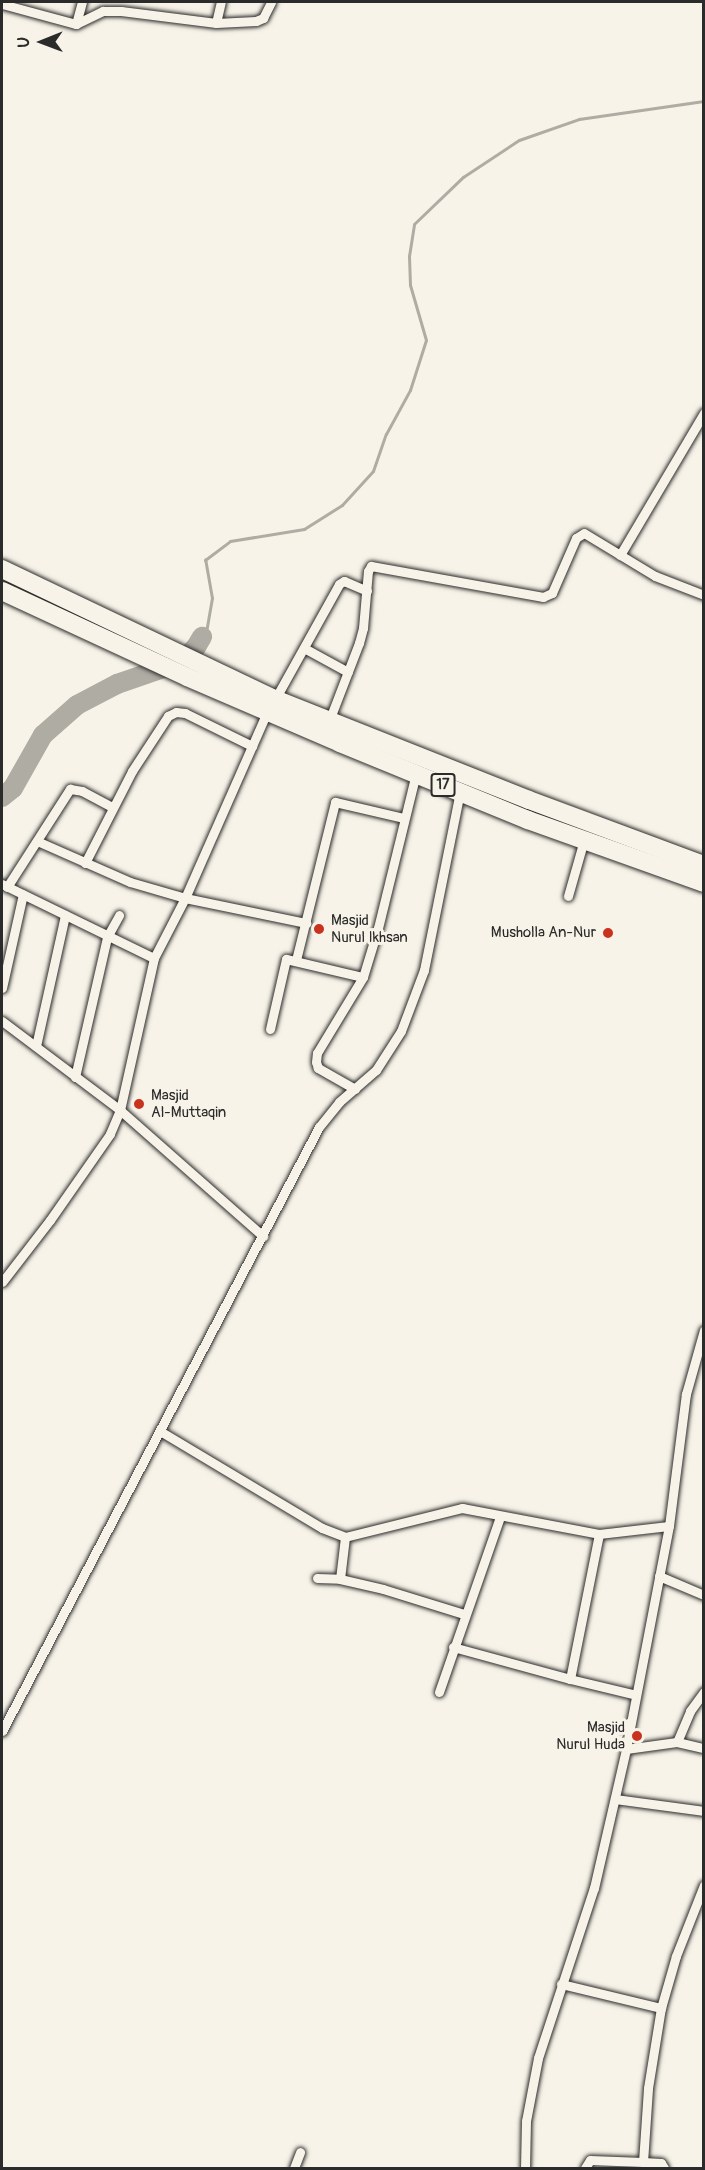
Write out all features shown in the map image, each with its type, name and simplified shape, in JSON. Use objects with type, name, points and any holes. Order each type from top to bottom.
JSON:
[{"type":"highway","name":"17","points":[[2,569],[199,663],[269,710],[329,721],[499,798],[584,840],[704,882]]},
{"type":"highway","name":"17","points":[[2,591],[187,677],[269,710],[340,743],[413,781],[458,799],[499,798],[704,865]]},
{"type":"street","points":[[76,24],[82,2]]},
{"type":"street","points":[[216,24],[221,2]]},
{"type":"street","points":[[2,4],[76,24],[103,11],[121,11],[216,24],[256,21],[263,18],[272,2]]},
{"type":"street","points":[[620,555],[704,413]]},
{"type":"street","points":[[329,721],[363,628],[368,571],[375,565],[543,597],[552,593],[576,537],[580,534],[588,534],[655,576],[704,595]]},
{"type":"street","points":[[2,1282],[50,1220],[105,1142],[120,1110],[154,958],[184,898],[269,710],[341,582],[344,581],[367,591]]},
{"type":"street","points":[[304,648],[348,672]]},
{"type":"street","points":[[85,863],[112,807],[168,716],[176,712],[185,713],[252,746]]},
{"type":"street","points":[[355,1089],[318,1068],[317,1053],[363,977],[378,928],[413,781]]},
{"type":"street","points":[[112,807],[82,791],[70,789],[37,841],[4,885],[154,958]]},
{"type":"street","points":[[2,1731],[319,1127],[339,1102],[382,1061],[401,1030],[415,999],[424,970],[458,799]]},
{"type":"street","points":[[296,960],[334,802],[404,818]]},
{"type":"street","points":[[568,896],[584,840]]},
{"type":"street","points":[[37,841],[130,882],[184,898],[306,923]]},
{"type":"street","points":[[2,988],[23,894]]},
{"type":"street","points":[[36,1046],[65,915]]},
{"type":"street","points":[[75,1077],[107,937],[119,915]]},
{"type":"street","points":[[270,1029],[284,962],[289,958],[363,977]]},
{"type":"street","points":[[2,1021],[120,1110],[263,1236]]},
{"type":"street","points":[[525,2169],[525,2138],[530,2092],[544,2033],[594,1888],[615,1799],[669,1526],[686,1394],[704,1330]]},
{"type":"street","points":[[160,1431],[322,1528],[345,1537],[455,1509],[469,1509],[500,1517],[598,1534],[669,1526]]},
{"type":"street","points":[[439,1692],[464,1614],[500,1517]]},
{"type":"street","points":[[570,1678],[598,1534]]},
{"type":"street","points":[[340,1580],[345,1537]]},
{"type":"street","points":[[659,1576],[704,1595]]},
{"type":"street","points":[[317,1578],[340,1580],[397,1593],[464,1614]]},
{"type":"street","points":[[453,1647],[636,1695]]},
{"type":"street","points":[[677,1742],[690,1711],[704,1692]]},
{"type":"street","points":[[626,1749],[677,1742],[704,1748]]},
{"type":"street","points":[[615,1799],[704,1811]]},
{"type":"street","points":[[643,2162],[648,2088],[661,2007],[676,1956],[704,1885]]},
{"type":"street","points":[[561,1984],[661,2007]]},
{"type":"street","points":[[294,2169],[300,2152]]},
{"type":"street","points":[[585,2169],[590,2160],[662,2164],[663,2169]]},
{"type":"waterway","points":[[205,638],[212,598],[205,560],[230,541],[304,529],[342,505],[373,471],[386,434],[410,390],[426,340],[410,285],[409,256],[414,224],[463,177],[519,140],[579,119],[704,101]]},
{"type":"waterway","points":[[2,797],[13,788],[43,735],[77,705],[117,684],[181,662],[196,647],[202,637]]},
{"type":"place","name":"Masjid Nurul Ikhsan","points":[[319,929]]},
{"type":"place","name":"Musholla An-Nur","points":[[608,933]]},
{"type":"place","name":"Masjid Al-Muttaqin","points":[[139,1104]]},
{"type":"place","name":"Masjid Nurul Huda","points":[[637,1736]]}]
